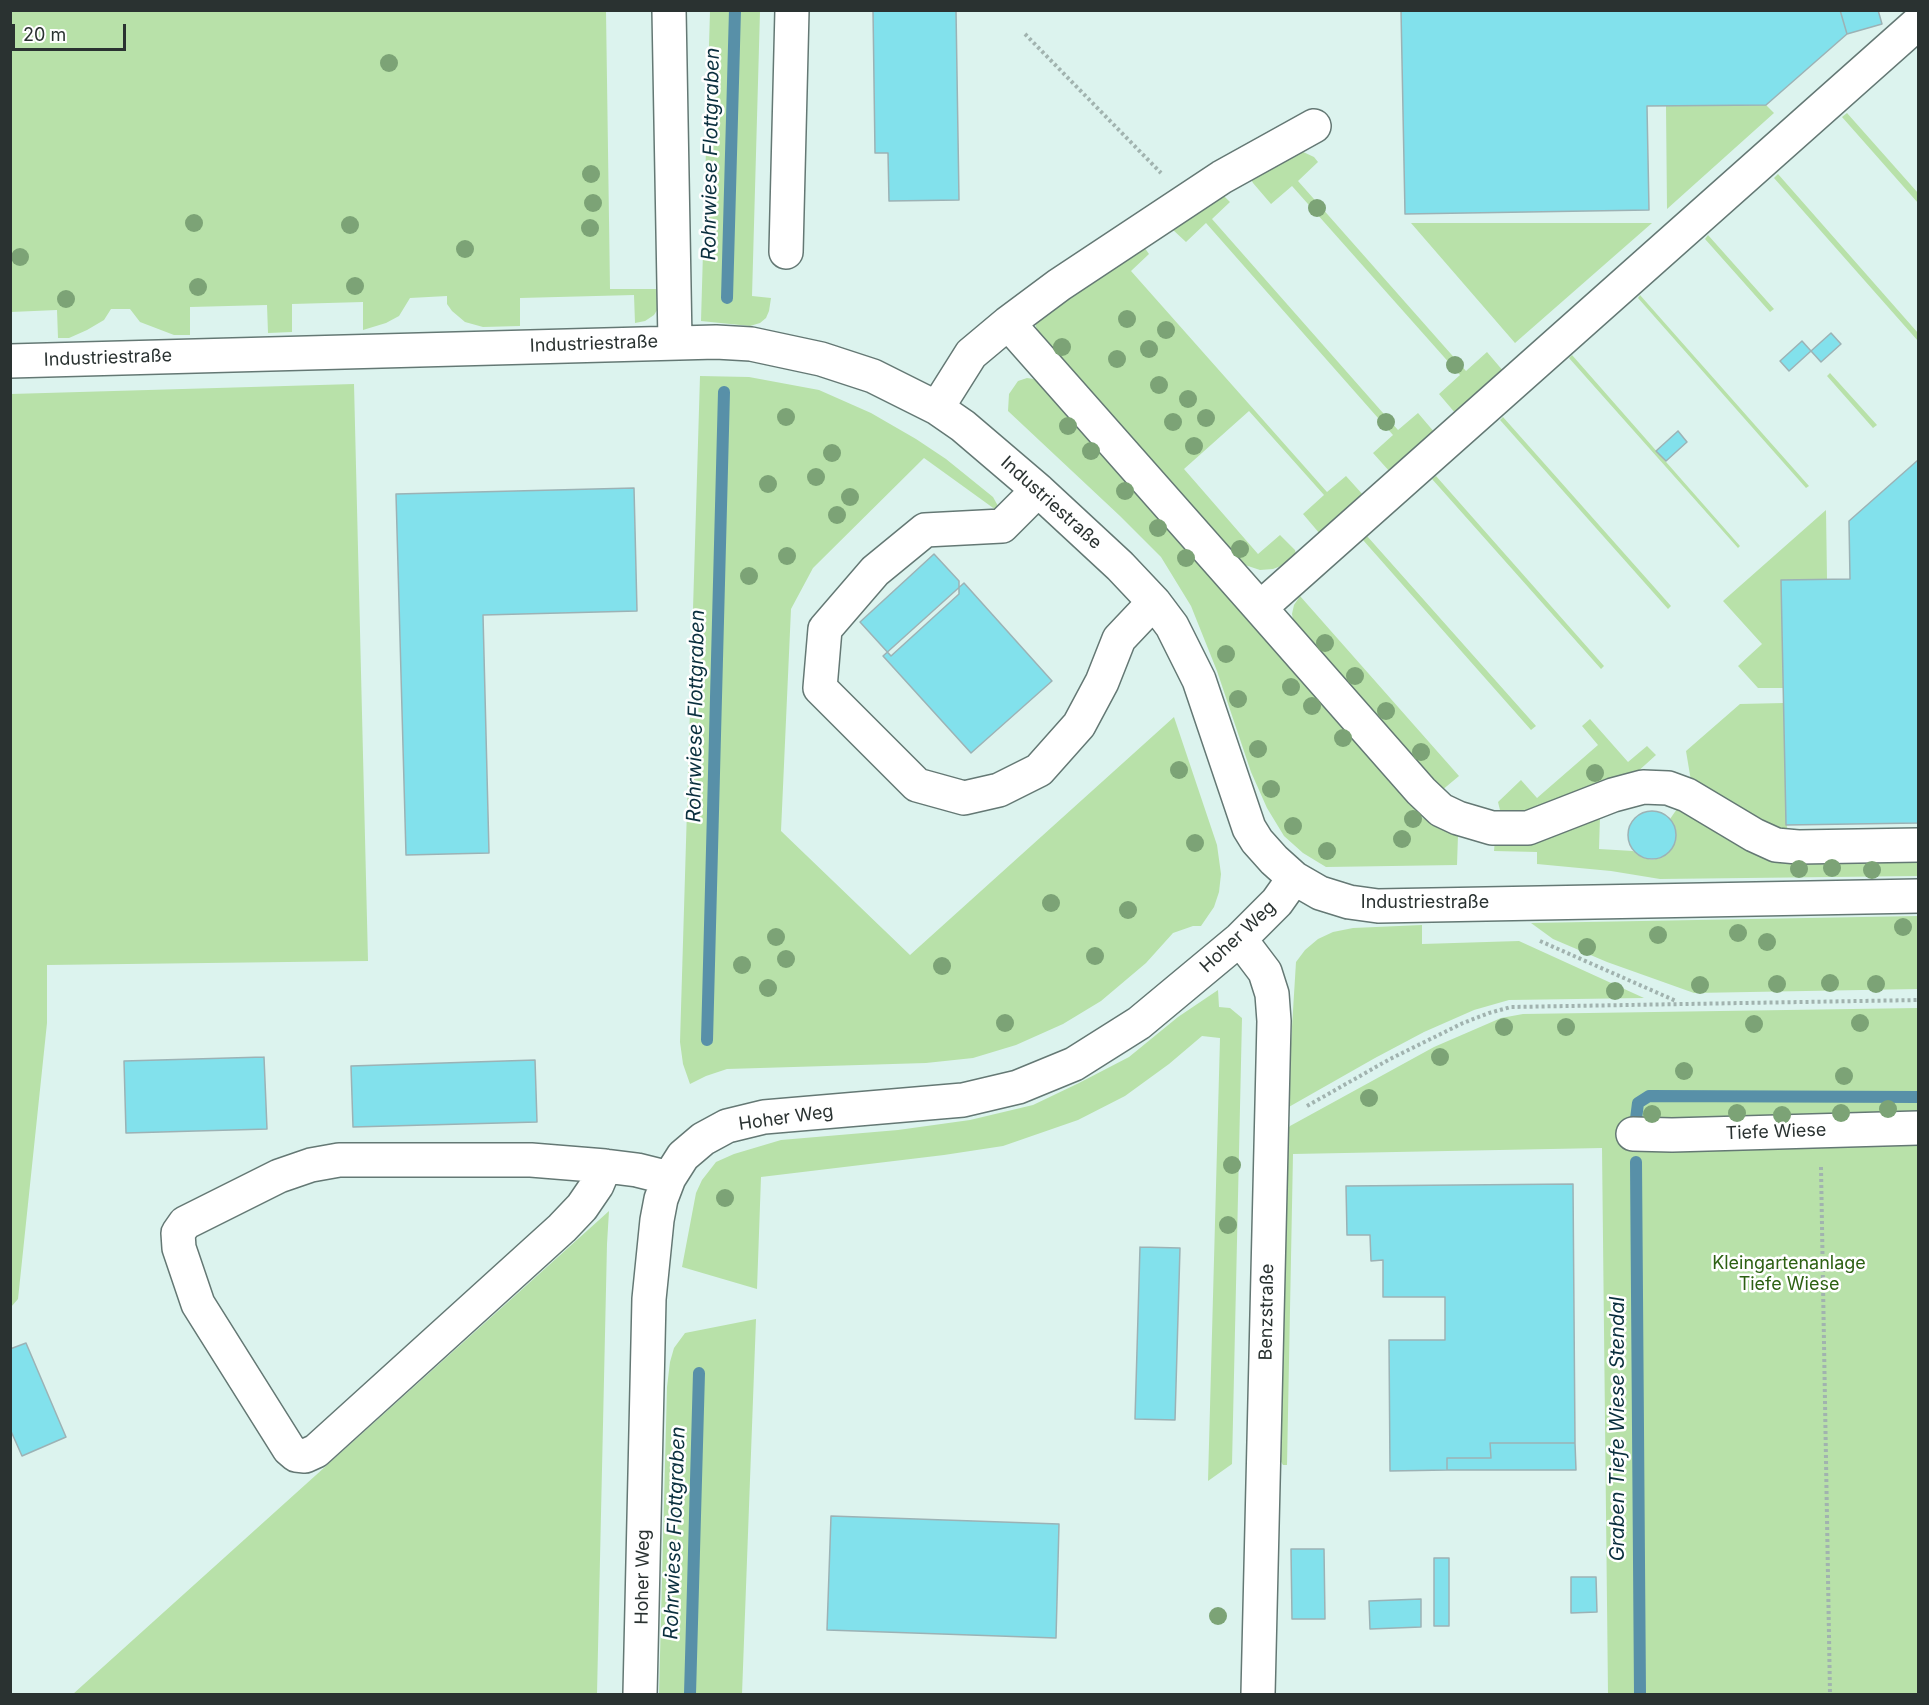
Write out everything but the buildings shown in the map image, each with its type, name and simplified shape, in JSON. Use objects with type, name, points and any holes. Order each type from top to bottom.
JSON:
[{"type":"street","points":[[669,10],[675,342]]},
{"type":"street","points":[[786,252],[792,10]]},
{"type":"street","points":[[1260,608],[1918,23]]},
{"type":"street","points":[[937,408],[971,354],[1008,323],[1059,285],[1222,177],[1314,126]]},
{"type":"street","points":[[1008,323],[1421,791],[1441,810],[1458,818],[1492,828],[1528,828],[1613,795],[1643,787],[1668,788],[1687,795],[1754,835],[1776,844],[1798,847],[1918,845]]},
{"type":"street","name":"Industriestraße","points":[[10,361],[675,342],[751,344],[822,359],[873,376],[937,408],[971,432],[1120,566],[1154,602],[1172,626],[1199,680],[1250,828],[1268,854],[1294,878],[1320,893],[1349,902],[1378,906],[1918,896]]},
{"type":"street","points":[[1038,490],[1002,526],[925,530],[875,571],[825,629],[820,687],[916,785],[964,798],[999,790],[1039,770],[1079,725],[1102,682],[1119,639],[1154,602]]},
{"type":"street","name":"Hoher Weg","points":[[640,1695],[649,1299],[661,1199],[669,1178],[683,1156],[703,1139],[727,1126],[764,1117],[963,1100],[1018,1087],[1074,1064],[1139,1023],[1240,939],[1277,902],[1294,878]]},
{"type":"street","name":"Benzstraße","points":[[1240,939],[1265,972],[1272,994],[1274,1020],[1258,1695]]},
{"type":"street","name":"Tiefe Wiese","points":[[1633,1134],[1672,1135],[1918,1128]]},
{"type":"street","points":[[605,1166],[597,1185],[582,1207],[562,1228],[316,1450],[305,1456],[296,1455],[289,1449],[198,1304],[178,1248],[178,1233],[185,1223],[279,1176],[311,1165],[339,1160],[531,1160],[605,1166],[637,1170],[669,1178]]},
{"type":"path","points":[[1025,34],[1187,200]]},
{"type":"path","points":[[1532,937],[1679,1003]]},
{"type":"path","points":[[1271,1126],[1390,1059],[1463,1023],[1511,1007],[1918,999]]},
{"type":"path","points":[[1821,1130],[1830,1695]]},
{"type":"green space","points":[[10,11],[606,11],[610,289],[658,289],[659,307],[654,315],[645,321],[635,323],[634,295],[520,298],[520,326],[483,327],[465,322],[452,311],[447,304],[447,296],[410,298],[399,316],[386,323],[363,330],[363,302],[292,304],[292,332],[268,333],[267,305],[190,307],[190,335],[174,335],[140,322],[130,309],[111,309],[104,320],[87,330],[69,338],[58,338],[57,310],[11,312]]},
{"type":"green space","points":[[710,11],[760,11],[752,296],[771,298],[766,318],[750,326],[701,321]]},
{"type":"green space","points":[[1766,105],[1774,113],[1667,209],[1666,106]]},
{"type":"green space","points":[[1847,113],[1918,193],[1918,203],[1842,117]]},
{"type":"green space","points":[[1299,150],[1314,157],[1318,162],[1298,181],[1466,371],[1487,352],[1504,372],[1456,414],[1439,394],[1460,375],[1292,186],[1271,204],[1253,183],[1251,179]]},
{"type":"green space","points":[[1778,174],[1918,333],[1918,341],[1774,178]]},
{"type":"green space","points":[[1223,195],[1230,202],[1212,219],[1398,430],[1418,413],[1435,433],[1390,472],[1373,453],[1393,435],[1206,223],[1186,242],[1172,229]]},
{"type":"green space","points":[[1411,223],[1652,223],[1515,343]]},
{"type":"green space","points":[[1708,235],[1774,309],[1770,312],[1705,239]]},
{"type":"green space","points":[[1142,244],[1149,254],[1131,271],[1327,492],[1346,476],[1364,496],[1320,534],[1303,514],[1324,495],[1249,411],[1184,469],[1258,554],[1280,535],[1295,550],[1296,555],[1286,564],[1273,569],[1260,570],[1242,564],[1038,334],[1034,319]]},
{"type":"green space","points":[[1640,295],[1809,486],[1806,488],[1759,435],[1638,298]]},
{"type":"green space","points":[[1572,355],[1740,546],[1738,548],[1569,358]]},
{"type":"green space","points":[[1830,373],[1877,425],[1873,428],[1827,376]]},
{"type":"green space","points":[[700,376],[749,377],[819,390],[871,413],[916,439],[946,459],[993,497],[998,506],[996,510],[924,458],[813,568],[791,609],[781,831],[910,955],[1174,717],[1217,845],[1221,874],[1214,907],[1201,926],[1193,926],[1173,933],[1146,963],[1101,1001],[1063,1024],[1016,1045],[973,1058],[926,1063],[727,1069],[690,1084],[683,1064],[680,1042]]},
{"type":"green space","points":[[1027,378],[1040,383],[1423,818],[1443,830],[1458,835],[1457,865],[1326,867],[1303,853],[1284,836],[1267,808],[1251,772],[1217,671],[1191,606],[1161,557],[1008,411],[1009,394],[1018,381]]},
{"type":"green space","points":[[354,384],[368,961],[47,965],[47,1023],[18,1299],[11,1307],[11,394]]},
{"type":"green space","points":[[1503,417],[1671,606],[1668,609],[1500,420]]},
{"type":"green space","points":[[1436,476],[1604,666],[1601,669],[1432,479]]},
{"type":"green space","points":[[1826,510],[1827,579],[1782,580],[1783,688],[1758,688],[1738,666],[1762,644],[1723,601]]},
{"type":"green space","points":[[1367,536],[1536,726],[1531,730],[1363,540]]},
{"type":"green space","points":[[1300,596],[1459,776],[1441,791],[1294,625],[1292,614],[1294,605]]},
{"type":"green space","points":[[1784,703],[1787,831],[1780,831],[1691,781],[1686,751],[1740,704]]},
{"type":"green space","points":[[1590,719],[1628,762],[1647,746],[1656,755],[1635,774],[1518,814],[1501,814],[1498,802],[1521,780],[1537,798],[1598,745],[1582,726]]},
{"type":"green space","points":[[1679,806],[1716,826],[1918,856],[1918,876],[1660,879],[1611,871],[1537,864],[1537,852],[1494,851],[1495,839],[1600,816],[1599,849],[1633,851],[1641,857],[1652,860],[1663,857],[1671,850],[1676,840],[1676,829],[1670,819]]},
{"type":"green space","points":[[1918,916],[1918,989],[1694,993],[1607,962],[1553,939],[1531,923]]},
{"type":"green space","points":[[1422,925],[1422,944],[1519,941],[1644,998],[1509,1000],[1474,1010],[1424,1032],[1287,1108],[1296,962],[1318,939],[1333,932],[1353,928]]},
{"type":"green space","points":[[1218,990],[1219,1007],[1230,1008],[1242,1018],[1232,1464],[1208,1481],[1220,1038],[1202,1036],[1169,1064],[1125,1096],[1078,1120],[1003,1146],[761,1177],[757,1289],[682,1267],[696,1193],[702,1180],[716,1162],[734,1154],[781,1140],[898,1130],[970,1120],[1033,1105],[1129,1057],[1178,1017]]},
{"type":"green space","name":"Kleingartenanlage Tiefe Wiese","points":[[1918,1008],[1918,1694],[1608,1694],[1602,1148],[1293,1154],[1287,1465],[1283,1465],[1280,1460],[1286,1131],[1290,1126],[1434,1047],[1501,1018],[1523,1014]]},
{"type":"green space","points":[[609,1211],[597,1694],[73,1694]]},
{"type":"green space","points":[[756,1319],[742,1694],[659,1694],[667,1387],[670,1362],[674,1348],[685,1333]]},
{"type":"waterway","name":"Rohrwiese Flottgraben","points":[[727,298],[735,10]]},
{"type":"waterway","name":"Rohrwiese Flottgraben","points":[[707,1040],[724,392]]},
{"type":"waterway","name":"Graben Tiefe Wiese Stendal","points":[[1636,1119],[1638,1103],[1649,1096],[1918,1097]]},
{"type":"waterway","name":"Graben Tiefe Wiese Stendal","points":[[1636,1162],[1640,1694]]},
{"type":"waterway","name":"Rohrwiese Flottgraben","points":[[690,1694],[699,1373]]}]
